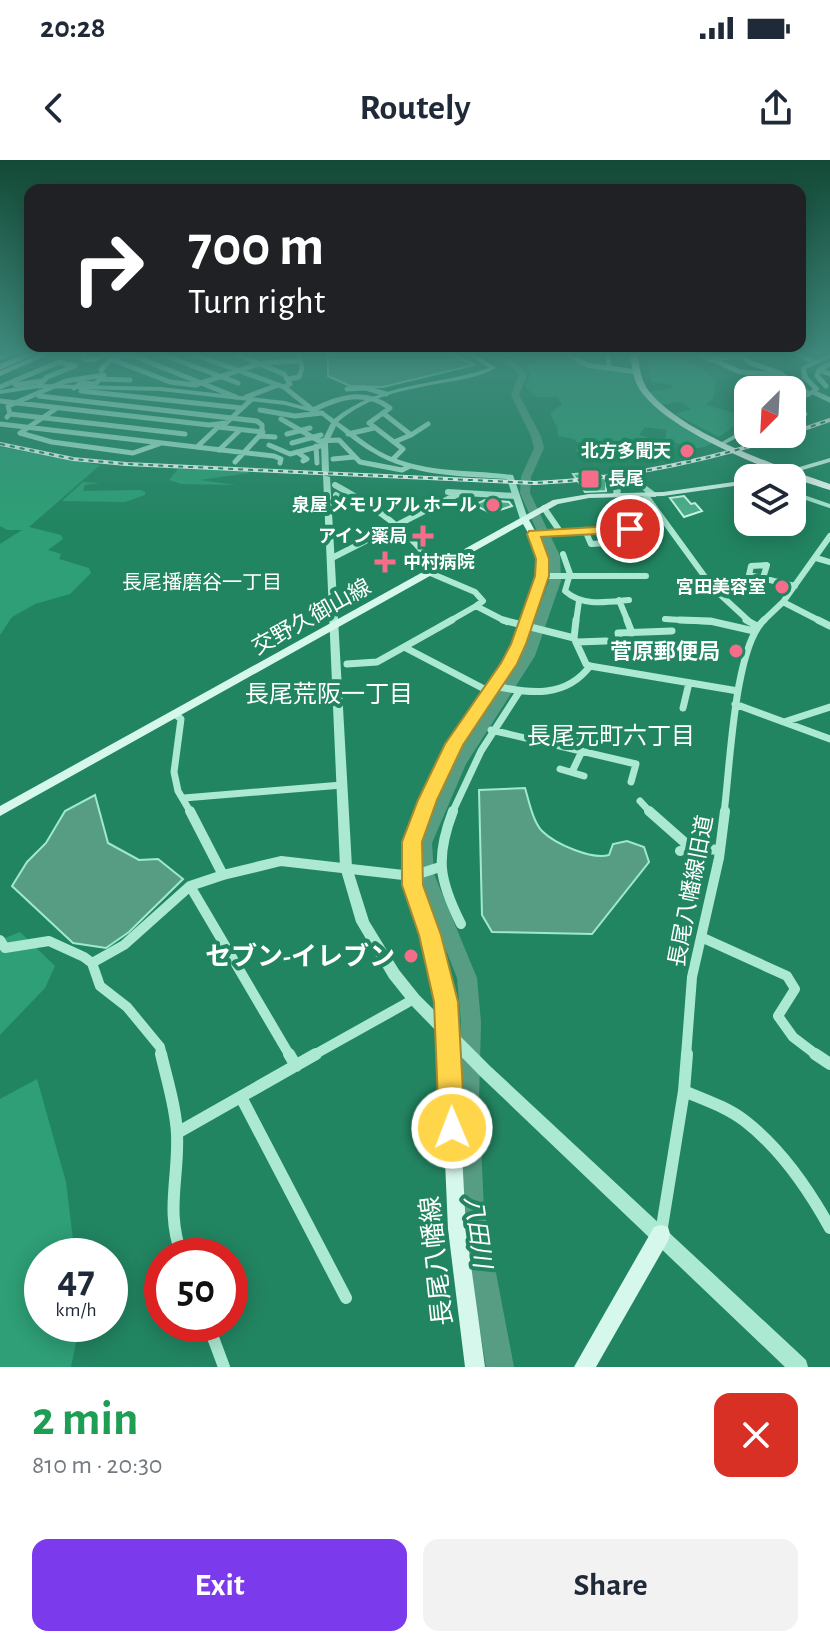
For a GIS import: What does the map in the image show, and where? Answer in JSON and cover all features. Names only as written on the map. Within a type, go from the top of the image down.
[{"type":"main road","points":[[667,410],[723,443],[774,464]]},
{"type":"main road","points":[[806,467],[830,460]]},
{"type":"main road","points":[[806,477],[830,487]]},
{"type":"main road","name":"交野久御山線","points":[[0,812],[543,509],[574,497],[650,495],[734,484]]},
{"type":"main road","points":[[526,518],[535,534],[542,559],[542,576]]},
{"type":"main road","name":"長尾八幡線","points":[[475,1367],[457,1229],[449,1032],[412,842],[427,800],[454,744],[495,688],[528,626],[542,576]]},
{"type":"main road","points":[[584,1367],[661,1234]]},
{"type":"street","points":[[53,410],[20,433],[133,453],[162,443]]},
{"type":"street","points":[[76,410],[198,424],[226,423],[240,410]]},
{"type":"street","points":[[86,447],[133,410]]},
{"type":"street","points":[[171,410],[254,419],[262,425]]},
{"type":"street","points":[[174,444],[212,410]]},
{"type":"street","points":[[260,410],[258,412],[292,415],[322,413]]},
{"type":"street","points":[[314,410],[336,422],[376,452],[410,466],[457,475],[507,476],[512,479],[526,518]]},
{"type":"street","points":[[297,452],[304,459],[316,460],[321,442],[336,422],[351,410]]},
{"type":"street","points":[[386,410],[369,423],[403,449],[393,459]]},
{"type":"street","points":[[0,411],[185,434]]},
{"type":"street","points":[[0,422],[10,413]]},
{"type":"street","points":[[383,413],[411,435]]},
{"type":"street","points":[[262,425],[292,415]]},
{"type":"street","points":[[281,419],[321,442]]},
{"type":"street","points":[[0,422],[265,455],[281,462],[290,461]]},
{"type":"street","points":[[394,442],[428,424]]},
{"type":"street","points":[[235,462],[262,434],[262,425]]},
{"type":"street","points":[[197,447],[218,427],[275,437]]},
{"type":"street","points":[[287,434],[310,428]]},
{"type":"street","points":[[348,434],[374,428]]},
{"type":"street","points":[[219,450],[240,430]]},
{"type":"street","points":[[292,443],[312,437]]},
{"type":"street","points":[[723,443],[734,437]]},
{"type":"street","points":[[274,445],[290,454],[321,442],[339,440],[360,462],[402,470],[410,466]]},
{"type":"street","points":[[321,442],[346,867],[363,922],[394,974],[414,999],[485,1071],[799,1367]]},
{"type":"street","points":[[258,463],[265,455]]},
{"type":"street","points":[[333,459],[354,457]]},
{"type":"street","points":[[335,485],[365,500],[399,524],[424,551],[432,570],[483,601],[377,662],[347,664]]},
{"type":"street","points":[[448,492],[516,496]]},
{"type":"street","points":[[330,559],[460,493]]},
{"type":"street","points":[[336,495],[346,501],[365,500]]},
{"type":"street","points":[[650,495],[720,594],[740,618],[756,628]]},
{"type":"street","points":[[806,498],[830,506]]},
{"type":"street","points":[[543,509],[559,530]]},
{"type":"street","points":[[601,529],[610,551]]},
{"type":"street","points":[[535,534],[559,530],[630,529]]},
{"type":"street","points":[[585,530],[591,544],[607,543]]},
{"type":"street","name":"長尾八幡線旧道","points":[[661,1234],[684,1091],[692,977],[720,850],[735,704],[742,666],[756,628],[783,602],[830,536]]},
{"type":"street","points":[[563,554],[569,578],[565,591],[579,601],[629,600]]},
{"type":"street","points":[[816,558],[830,562]]},
{"type":"street","points":[[542,576],[646,576]]},
{"type":"street","points":[[763,578],[795,586]]},
{"type":"street","points":[[619,600],[632,633]]},
{"type":"street","points":[[579,601],[576,640],[586,664],[738,691]]},
{"type":"street","points":[[783,602],[830,626]]},
{"type":"street","points":[[476,606],[512,624],[576,640],[606,641]]},
{"type":"street","points":[[672,631],[618,633],[622,651],[678,650],[672,631],[665,619],[710,621],[756,628]]},
{"type":"street","points":[[404,647],[495,688],[518,691],[540,692],[575,684],[590,666]]},
{"type":"street","points":[[683,708],[689,683]]},
{"type":"street","points":[[461,924],[440,867],[446,829],[491,730],[518,691]]},
{"type":"street","points":[[735,704],[830,739]]},
{"type":"street","points":[[786,721],[830,707]]},
{"type":"street","points":[[175,714],[181,719],[174,779],[176,791],[184,798],[223,875]]},
{"type":"street","points":[[571,748],[580,727]]},
{"type":"street","points":[[491,730],[636,764],[631,782]]},
{"type":"street","points":[[572,772],[582,751]]},
{"type":"street","points":[[560,769],[584,776]]},
{"type":"street","points":[[184,798],[342,785]]},
{"type":"street","points":[[640,801],[650,814],[672,827],[686,849],[720,850]]},
{"type":"street","points":[[92,963],[124,945],[190,886],[223,875],[281,861],[416,874],[440,867]]},
{"type":"street","points":[[190,886],[296,1066]]},
{"type":"street","points":[[701,937],[787,976],[795,989],[784,1002],[778,1016],[780,1023],[805,1047],[830,1064]]},
{"type":"street","points":[[0,940],[5,948],[49,941],[92,963],[100,986],[127,1007],[160,1047],[177,1133],[171,1212],[175,1238]]},
{"type":"street","points":[[177,1133],[414,999]]},
{"type":"street","points":[[684,1091],[729,1110],[748,1123],[769,1145],[830,1228]]},
{"type":"street","points":[[241,1097],[346,1298]]},
{"type":"street","points":[[215,1342],[224,1367]]},
{"type":"shaded area","points":[[554,410],[666,410],[714,442],[708,446],[690,447],[665,439],[667,430],[645,427],[639,435],[676,446],[644,459],[591,450],[575,452],[580,445],[574,439],[558,436],[550,414]]},
{"type":"shaded area","points":[[687,410],[734,411],[734,426],[719,437],[675,414]]},
{"type":"shaded area","points":[[0,447],[100,465],[29,527],[61,535],[63,539],[48,550],[61,554],[59,559],[89,568],[91,573],[70,594],[35,604],[12,617],[0,635],[0,544],[22,530],[7,530],[0,526]]},
{"type":"shaded area","points":[[178,469],[249,473],[200,480],[236,485],[181,484],[169,480]]},
{"type":"shaded area","points":[[83,482],[100,483],[85,485],[83,491],[140,490],[145,495],[125,502],[62,501]]},
{"type":"shaded area","points":[[525,788],[539,827],[564,846],[602,856],[609,855],[613,844],[627,841],[644,847],[649,862],[592,934],[492,932],[482,915],[479,790]]},
{"type":"shaded area","points":[[95,795],[108,843],[139,860],[158,859],[183,879],[129,932],[106,948],[73,943],[12,886],[27,862],[46,843],[65,811]]},
{"type":"shaded area","points":[[20,932],[55,966],[45,988],[0,1035],[0,940]]},
{"type":"shaded area","points":[[37,1079],[66,1182],[73,1238],[24,1238],[24,1342],[76,1342],[71,1367],[0,1367],[0,1099]]},
{"type":"building","name":"長尾","points":[[598,472],[606,480],[606,491],[585,492],[573,474]]},
{"type":"building","points":[[684,496],[702,511],[684,517],[670,498]]},
{"type":"building","name":"泉屋 メモリアル ホール","points":[[485,500],[509,502],[512,506],[491,513],[474,505]]},
{"type":"waterway","name":"八田川","points":[[500,1367],[472,1210],[468,1101],[471,1022],[467,978],[425,874],[423,843],[458,764],[528,656],[555,581],[554,556],[525,493],[526,477],[539,448],[523,410]]},
{"type":"railway","points":[[806,428],[830,420]]},
{"type":"railway","points":[[0,444],[73,459],[126,464],[535,483],[664,467],[741,448]]},
{"type":"place","name":"北方多聞天","points":[[687,451]]},
{"type":"place","name":"長尾","points":[[590,479]]},
{"type":"place","name":"泉屋 メモリアル ホール","points":[[493,505]]},
{"type":"place","name":"アイン薬局","points":[[423,536]]},
{"type":"place","name":"中村病院","points":[[385,562]]},
{"type":"place","name":"宮田美容室","points":[[782,587]]},
{"type":"place","name":"菅原郵便局","points":[[736,651]]},
{"type":"place","name":"セブン-イレブン","points":[[411,956]]},
{"type":"district","name":"長尾播磨谷一丁目","points":[[202,582]]},
{"type":"district","name":"長尾荒阪一丁目","points":[[329,694]]},
{"type":"district","name":"長尾元町六丁目","points":[[611,736]]},
{"type":"route","points":[[452,1128],[452,1065],[446,1002],[430,935],[413,885],[412,842],[427,800],[454,744],[495,686],[518,644],[542,576],[540,547],[533,534],[559,530],[630,529]]}]
